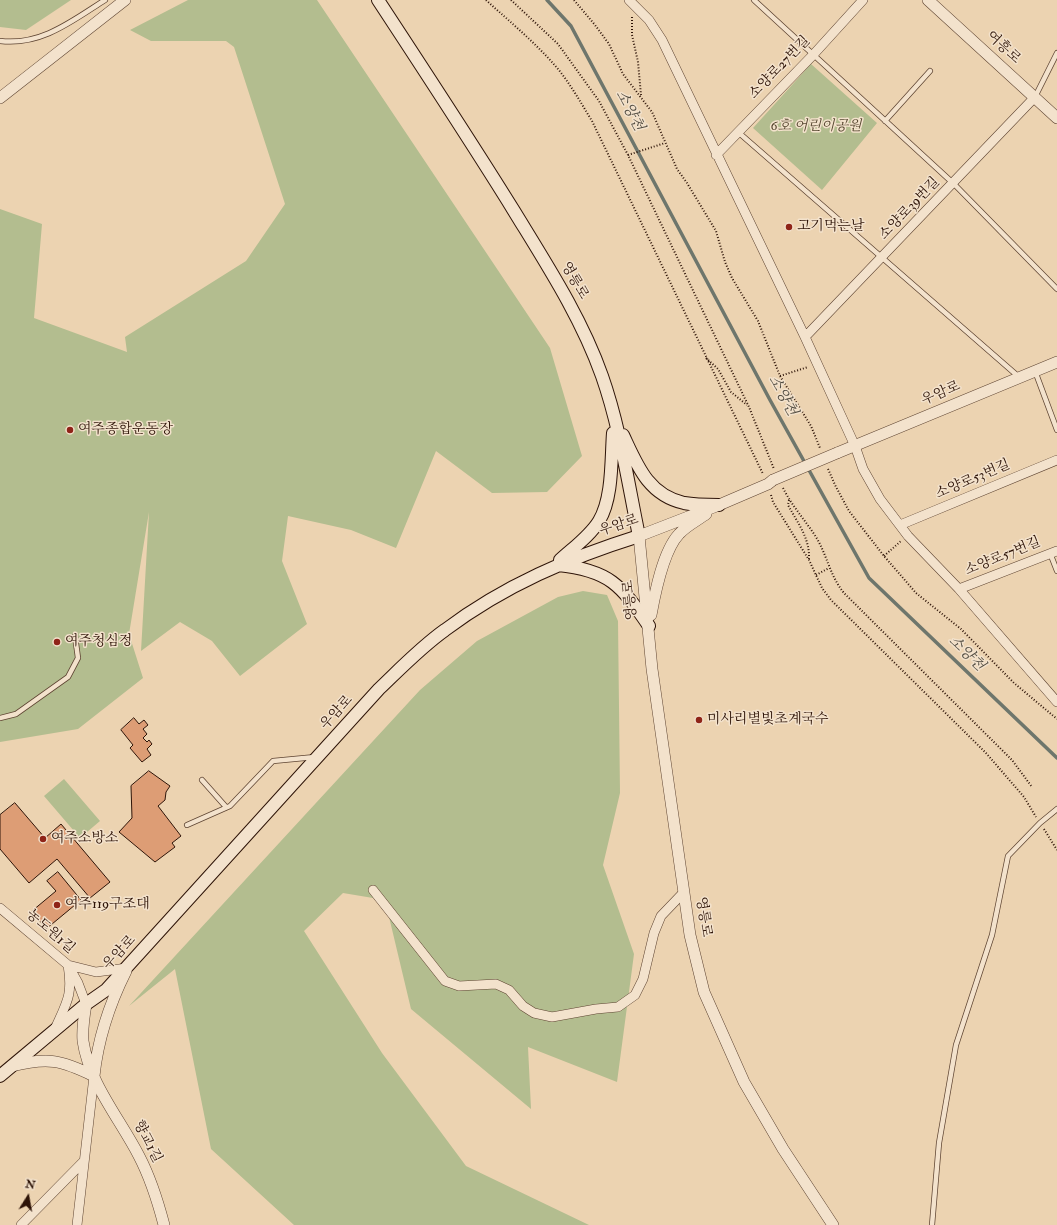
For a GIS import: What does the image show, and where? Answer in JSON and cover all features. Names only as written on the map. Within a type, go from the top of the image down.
[{"type":"main road","name":"영릉로","points":[[378,0],[460,125],[565,295],[588,341],[603,377],[614,415],[639,536]]},
{"type":"main road","points":[[614,415],[634,460],[650,485],[666,497],[685,503],[719,505]]},
{"type":"main road","points":[[555,565],[587,536],[600,520],[606,503],[610,482],[614,415]]},
{"type":"main road","name":"우암로","points":[[0,1076],[86,1004],[106,990],[379,689],[410,659],[445,630],[524,580],[555,565],[590,551],[639,536]]},
{"type":"main road","points":[[555,565],[580,567],[598,572],[613,582],[629,597],[648,626]]},
{"type":"street","points":[[0,98],[123,0]]},
{"type":"street","name":"소양로27번길","points":[[716,155],[813,55],[863,0]]},
{"type":"street","name":"여흥로","points":[[928,0],[1057,118]]},
{"type":"street","points":[[632,3],[649,20],[662,40],[716,155],[818,364],[867,475],[880,499],[908,536],[959,590],[1057,702]]},
{"type":"street","name":"소양로39번길","points":[[805,338],[954,184],[1034,98]]},
{"type":"street","name":"우암로","points":[[639,536],[719,505],[855,446],[1057,362]]},
{"type":"street","name":"소양로53번길","points":[[900,525],[1057,460]]},
{"type":"street","points":[[648,626],[663,566],[678,534],[719,505]]},
{"type":"street","name":"영릉로","points":[[639,536],[652,669],[690,935],[704,992],[728,1049],[760,1111],[833,1225]]},
{"type":"street","name":"소양로57번길","points":[[959,590],[1054,552]]},
{"type":"street","points":[[373,890],[445,981],[459,986],[496,984],[509,990],[523,1006],[534,1013],[552,1017],[596,1009],[618,1007],[635,995],[643,979],[654,933],[661,916],[684,892]]},
{"type":"street","name":"농도원1길","points":[[0,908],[68,965],[78,983],[86,1004]]},
{"type":"street","points":[[53,1032],[67,1003],[71,984],[68,965],[96,972],[128,967]]},
{"type":"street","points":[[11,1066],[32,1061],[52,1061],[68,1064],[94,1076],[96,1050],[102,1027],[112,1000],[128,967]]},
{"type":"street","name":"향교1길","points":[[86,1004],[83,1040],[87,1058],[94,1076],[140,1156],[152,1186],[164,1225]]},
{"type":"street","name":"향교1길","points":[[77,1225],[82,1162],[94,1076]]},
{"type":"street","points":[[21,1225],[82,1162]]},
{"type":"lane","points":[[0,41],[25,40],[58,31],[104,0]]},
{"type":"lane","points":[[754,0],[954,184],[1057,289]]},
{"type":"lane","points":[[1034,98],[1057,53]]},
{"type":"lane","points":[[885,121],[930,71]]},
{"type":"lane","points":[[738,132],[1020,378]]},
{"type":"lane","points":[[1035,371],[1057,430]]},
{"type":"lane","points":[[1054,552],[1057,571]]},
{"type":"lane","points":[[0,718],[16,714],[68,677],[78,658],[75,636]]},
{"type":"lane","points":[[187,825],[230,806],[273,761],[318,756]]},
{"type":"lane","points":[[202,780],[226,807]]},
{"type":"lane","points":[[932,1225],[939,1143],[956,1045],[992,935],[1008,856],[1040,823],[1057,810]]},
{"type":"path","points":[[486,0],[535,45],[558,69],[574,91],[609,154],[705,357],[775,481],[816,538],[836,583],[844,593],[1012,760],[1032,787]]},
{"type":"path","points":[[511,0],[558,44],[599,101],[628,156],[749,407],[775,481],[773,502],[809,560],[816,576],[831,600],[986,753],[1024,797],[1057,850]]},
{"type":"path","points":[[574,0],[595,24],[609,44],[623,74],[641,95],[652,112],[677,169],[716,231],[725,262],[758,321],[780,376],[811,426],[820,448]]},
{"type":"path","points":[[632,3],[631,21],[638,62],[641,95]]},
{"type":"path","points":[[628,156],[665,143]]},
{"type":"path","points":[[705,357],[718,369],[732,392],[749,407]]},
{"type":"path","points":[[780,376],[818,364]]},
{"type":"path","points":[[826,463],[835,485],[849,511],[884,556],[916,593],[961,629],[1014,683],[1057,719]]},
{"type":"path","points":[[789,500],[788,505],[810,548],[809,560]]},
{"type":"path","points":[[884,556],[908,536]]},
{"type":"path","points":[[816,576],[829,568]]},
{"type":"green space","points":[[0,0],[71,0],[26,30],[0,27]]},
{"type":"green space","points":[[188,0],[317,0],[550,348],[582,456],[547,492],[492,493],[436,451],[396,548],[351,530],[288,516],[282,561],[307,624],[240,676],[212,641],[180,622],[141,651],[149,512],[129,634],[143,678],[78,729],[0,742],[0,209],[42,224],[34,318],[127,352],[125,337],[246,261],[285,204],[234,47],[226,41],[151,41],[130,30]]},
{"type":"green space","name":"6호 어린이공원","points":[[811,64],[877,123],[822,190],[753,128]]},
{"type":"green space","points":[[583,591],[607,595],[618,621],[620,793],[603,865],[634,954],[617,1082],[528,1047],[531,1109],[411,1009],[385,900],[343,893],[304,931],[382,1053],[466,1166],[589,1225],[294,1225],[211,1149],[175,969],[129,1006],[420,690],[477,641],[558,597]]},
{"type":"green space","points":[[64,779],[100,821],[80,838],[44,796]]},
{"type":"building","points":[[134,718],[139,724],[144,720],[148,725],[143,729],[147,734],[143,738],[147,742],[149,740],[152,744],[147,749],[151,755],[142,762],[130,748],[133,745],[121,730]]},
{"type":"building","points":[[149,771],[170,786],[166,792],[165,800],[158,806],[181,836],[172,843],[175,847],[155,862],[119,832],[132,818],[131,786]]},
{"type":"building","points":[[15,803],[45,838],[61,824],[110,882],[90,898],[57,859],[29,883],[0,849],[0,815]]},
{"type":"building","points":[[58,872],[81,900],[46,929],[32,911],[56,891],[47,881]]},
{"type":"waterway","name":"소양천","points":[[547,0],[571,26],[770,400],[869,578],[1057,758]]},
{"type":"place","name":"고기먹는날","points":[[789,227]]},
{"type":"place","name":"여주종합운동장","points":[[70,430]]},
{"type":"place","name":"여주청심정","points":[[57,642]]},
{"type":"place","name":"미사리별빛초계국수","points":[[699,720]]},
{"type":"place","name":"여주소방소","points":[[43,839]]},
{"type":"place","name":"여주119구조대","points":[[57,905]]}]
